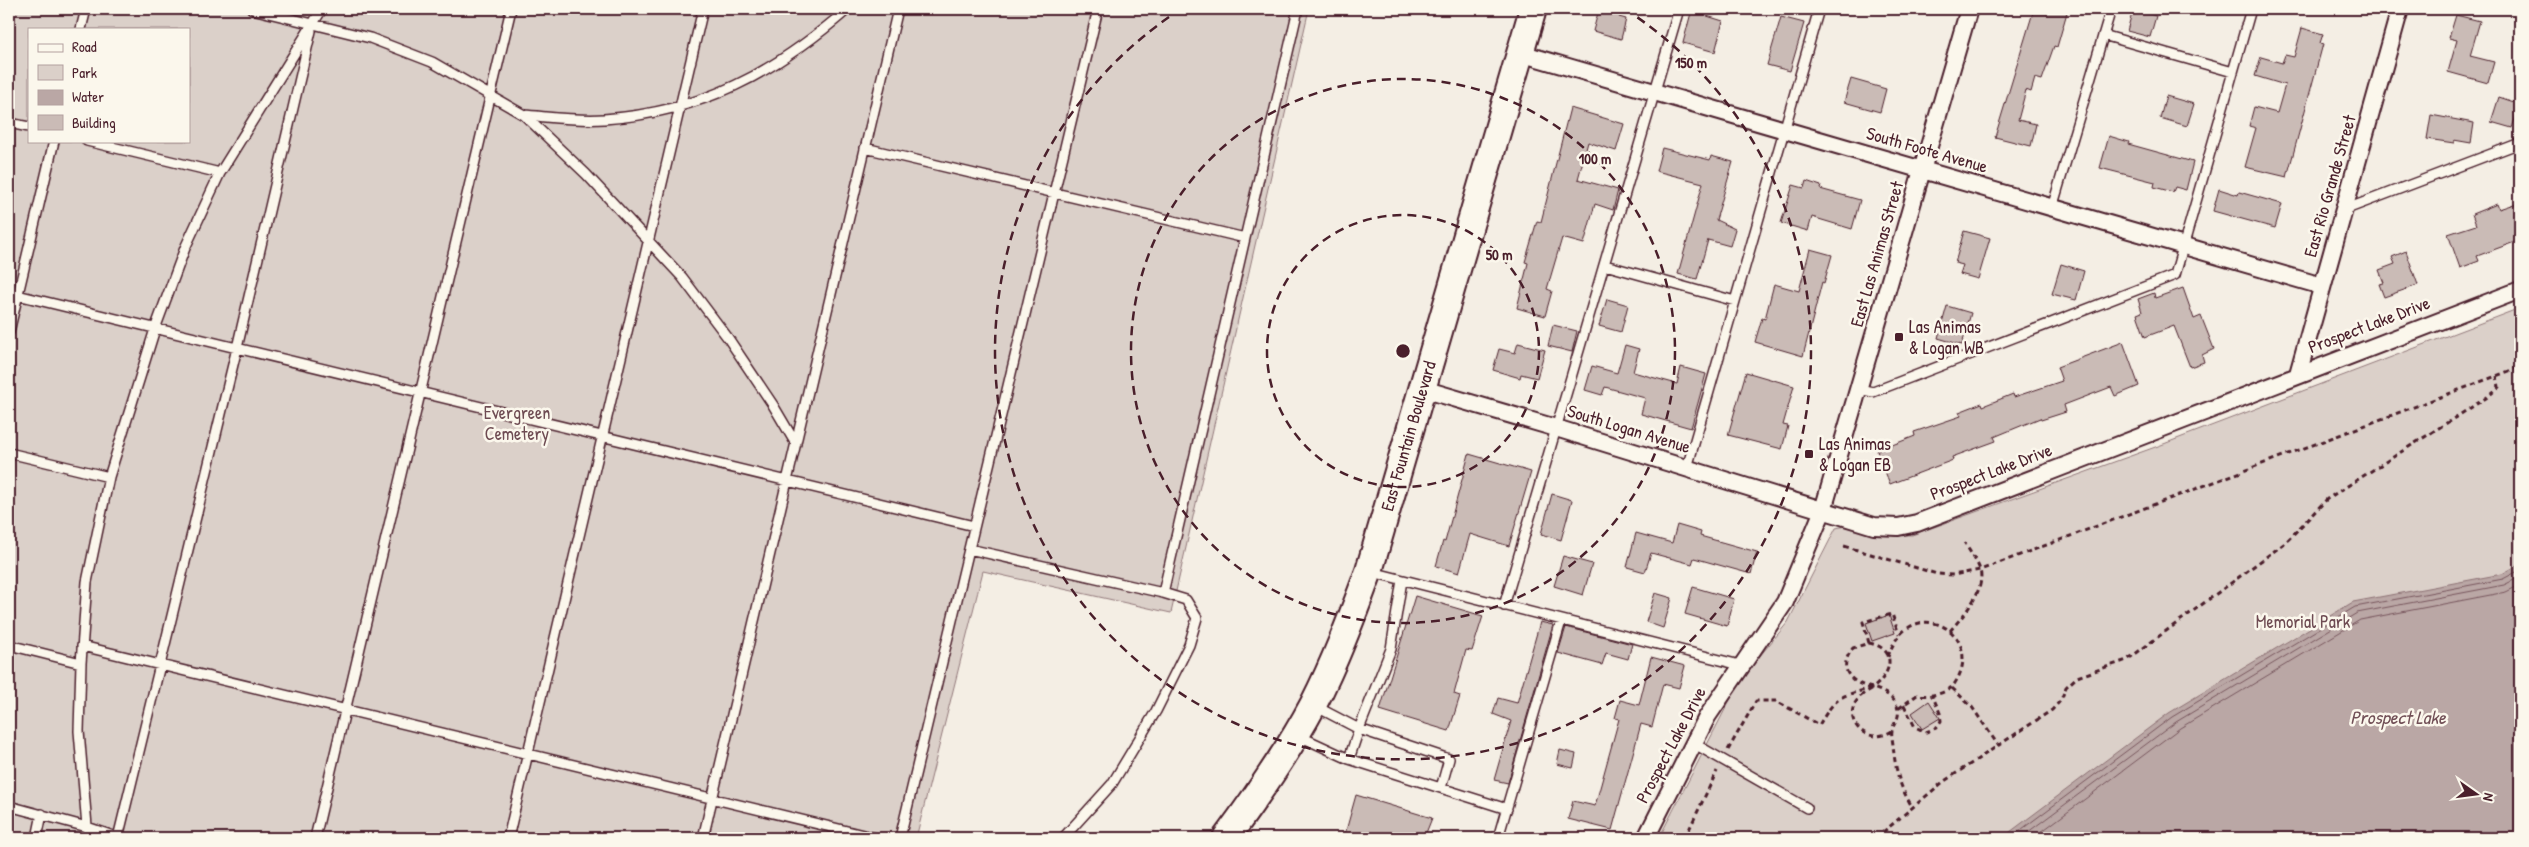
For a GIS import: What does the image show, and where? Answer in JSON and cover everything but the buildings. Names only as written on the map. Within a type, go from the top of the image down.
[{"type":"main road","name":"East Fountain Boulevard","points":[[1226,838],[1263,788],[1312,705],[1344,636],[1368,572],[1533,9]]},
{"type":"street","name":"East Las Animas Street","points":[[1823,510],[1968,9]]},
{"type":"street","name":"East Rio Grande Street","points":[[2298,374],[2400,9]]},
{"type":"street","name":"South Foote Avenue","points":[[1520,53],[2322,286]]},
{"type":"street","name":"Prospect Lake Drive","points":[[1646,838],[1693,743],[1740,665],[1766,632],[1785,602],[1823,510],[1874,526],[1898,527],[1917,523],[2298,374],[2520,290]]},
{"type":"street","name":"South Logan Avenue","points":[[1423,389],[1823,510]]},
{"type":"lane","points":[[81,28],[86,9]]},
{"type":"lane","points":[[252,9],[370,38],[432,62],[524,115],[586,174],[682,277],[728,338],[773,404],[796,444]]},
{"type":"lane","points":[[88,838],[78,731],[81,662],[87,582],[109,477],[155,329],[186,248],[220,173],[322,9]]},
{"type":"lane","points":[[314,838],[511,9]]},
{"type":"lane","points":[[508,838],[703,9]]},
{"type":"lane","points":[[524,115],[602,120],[646,115],[680,107],[760,74],[813,38],[848,9]]},
{"type":"lane","points":[[702,838],[898,9]]},
{"type":"lane","points":[[900,838],[1098,9]]},
{"type":"lane","points":[[1163,593],[1298,9]]},
{"type":"lane","points":[[1504,606],[1679,9]]},
{"type":"lane","points":[[1687,468],[1819,9]]},
{"type":"lane","points":[[2052,208],[2111,9]]},
{"type":"lane","points":[[1859,388],[1873,392],[2175,275],[2232,72],[2252,9]]},
{"type":"lane","points":[[9,806],[87,827],[118,838],[237,348],[312,23]]},
{"type":"lane","points":[[2103,35],[2232,72]]},
{"type":"lane","points":[[9,123],[28,128]]},
{"type":"lane","points":[[9,332],[13,294],[54,142]]},
{"type":"lane","points":[[91,142],[220,173]]},
{"type":"lane","points":[[2344,210],[2520,143]]},
{"type":"lane","points":[[865,148],[1245,238]]},
{"type":"lane","points":[[1605,264],[1735,301]]},
{"type":"lane","points":[[13,294],[974,526]]},
{"type":"lane","points":[[9,453],[109,477]]},
{"type":"lane","points":[[969,550],[1163,593],[1186,600],[1197,618],[1189,646],[1156,711],[1112,784],[1063,838]]},
{"type":"lane","points":[[1368,572],[1740,665]]},
{"type":"lane","points":[[1350,759],[1359,729],[1391,650],[1402,580]]},
{"type":"lane","points":[[1498,838],[1561,621]]},
{"type":"lane","points":[[9,645],[81,662]]},
{"type":"lane","points":[[82,646],[876,838]]},
{"type":"lane","points":[[1312,705],[1359,729],[1450,759],[1441,788]]},
{"type":"lane","points":[[1296,734],[1350,759],[1507,809]]},
{"type":"lane","points":[[1693,743],[1807,808]]},
{"type":"lane","points":[[37,838],[42,814]]},
{"type":"path","points":[[1844,546],[1937,574],[1953,575],[1980,570],[2520,367]]},
{"type":"path","points":[[1876,838],[1943,782],[2052,710],[2061,700],[2066,687],[2077,677],[2127,660],[2226,589],[2285,543],[2327,499],[2450,423],[2486,398],[2499,387],[2497,376]]},
{"type":"path","points":[[1950,631],[1967,612],[1980,582],[1980,570],[1965,543]]},
{"type":"path","points":[[1870,643],[1863,622],[1892,614],[1900,634]]},
{"type":"path","points":[[1888,658],[1895,640],[1900,634],[1914,624],[1923,622],[1934,622],[1954,633],[1963,655],[1960,676],[1952,688],[1942,693],[1917,695],[1898,709]]},
{"type":"path","points":[[1892,731],[1879,737],[1871,737],[1860,731],[1855,724],[1852,714],[1854,705],[1860,697],[1873,688],[1886,677],[1890,665],[1888,658],[1880,647],[1870,643],[1853,648],[1846,660],[1846,667],[1851,679],[1857,684],[1873,688],[1885,692],[1894,700],[1898,709],[1898,720],[1892,731],[1896,772],[1901,788],[1913,808]]},
{"type":"path","points":[[1685,838],[1722,760],[1749,710],[1756,701],[1776,701],[1819,725],[1831,704],[1838,698],[1873,688]]},
{"type":"path","points":[[1952,688],[1972,707],[1998,745]]},
{"type":"path","points":[[1904,705],[1915,727],[1926,732],[1936,728],[1941,721],[1940,713],[1932,695]]},
{"type":"green space","name":"Evergreen Cemetery","points":[[9,9],[1309,9],[1171,613],[983,571],[916,838],[9,838]]},
{"type":"green space","name":"Memorial Park","points":[[2520,308],[2520,838],[1659,838],[1734,692],[1754,663],[1788,622],[1836,528],[1851,525],[1879,534],[1912,535],[2161,445]]},
{"type":"water","name":"Prospect Lake","points":[[2520,564],[2520,838],[2002,838],[2169,713],[2353,602],[2502,574]]},
{"type":"place","name":"Las Animas & Logan WB","points":[[1899,337]]},
{"type":"place","name":"Las Animas & Logan EB","points":[[1809,454]]}]
